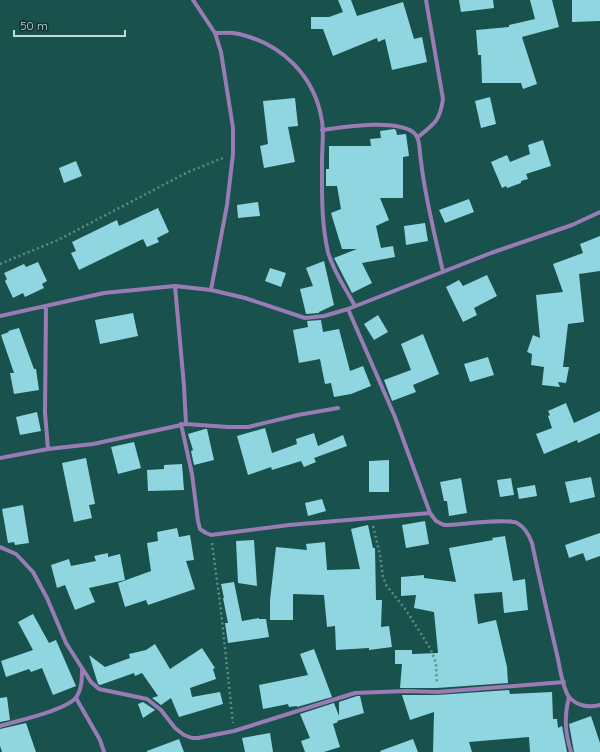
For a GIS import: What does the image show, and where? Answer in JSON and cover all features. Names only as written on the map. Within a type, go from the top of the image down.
[{"type":"street","points":[[193,0],[215,33],[221,52],[233,128],[233,154],[227,205],[211,290]]},
{"type":"street","points":[[418,137],[436,122],[441,112],[443,99],[426,0]]},
{"type":"street","points":[[215,33],[237,33],[254,38],[279,51],[296,65],[314,95],[319,109],[322,130],[323,219],[329,253],[336,272],[355,306]]},
{"type":"street","points":[[322,130],[375,125],[400,127],[412,132],[418,137],[423,181],[443,272]]},
{"type":"street","points":[[0,316],[104,293],[175,286],[211,290],[245,298],[305,318],[324,316],[348,309],[491,253],[572,225],[600,212]]},
{"type":"street","points":[[175,286],[184,386],[183,424],[200,529],[211,535],[290,525],[430,513]]},
{"type":"street","points":[[46,306],[45,413],[48,449]]},
{"type":"street","points":[[348,309],[395,418],[430,513],[436,521],[444,525],[505,521],[516,523],[528,534],[532,543],[546,611],[569,697],[565,725],[571,752]]},
{"type":"street","points":[[0,458],[48,449],[93,444],[183,424],[248,427],[298,414],[338,408]]},
{"type":"street","points":[[0,547],[16,554],[33,572],[47,598],[66,643],[91,682],[99,689],[147,699],[161,710],[175,728],[184,735],[192,738],[234,731],[355,693],[392,691],[437,692],[564,682]]},
{"type":"street","points":[[0,726],[63,707],[76,698],[82,687],[82,669]]},
{"type":"street","points":[[569,697],[581,705],[593,707],[600,705]]},
{"type":"street","points":[[76,698],[100,740],[104,752]]},
{"type":"path","points":[[0,264],[58,240],[188,172],[233,154]]},
{"type":"path","points":[[371,518],[386,585],[406,610],[433,653],[436,663],[437,692]]},
{"type":"path","points":[[211,535],[234,731]]},
{"type":"building","points":[[338,0],[351,0],[357,16],[403,2],[414,39],[422,37],[427,62],[392,70],[385,39],[378,42],[377,38],[333,56],[323,29],[311,29],[311,17],[329,17],[343,12]]},
{"type":"building","points":[[459,0],[493,0],[494,8],[461,12]]},
{"type":"building","points":[[530,0],[552,0],[559,27],[522,37],[537,84],[523,89],[521,83],[482,83],[481,55],[478,55],[476,30],[509,27],[509,25],[535,19]]},
{"type":"building","points":[[572,0],[600,0],[600,21],[572,22]]},
{"type":"building","points":[[490,97],[496,124],[481,128],[475,101]]},
{"type":"building","points":[[295,98],[298,126],[288,127],[295,162],[264,168],[260,146],[268,144],[263,101]]},
{"type":"building","points":[[396,130],[397,135],[406,134],[409,156],[403,157],[403,198],[380,198],[389,220],[376,226],[381,248],[393,246],[395,257],[362,263],[372,283],[352,293],[334,258],[357,249],[342,249],[331,213],[341,209],[337,186],[326,186],[326,169],[329,169],[329,146],[371,146],[370,139],[381,138],[380,131]]},
{"type":"building","points":[[543,140],[551,166],[526,174],[528,179],[521,181],[521,183],[507,188],[506,186],[502,188],[491,162],[507,155],[510,162],[530,154],[528,145]]},
{"type":"building","points":[[76,161],[82,176],[64,183],[59,168]]},
{"type":"building","points":[[469,199],[474,212],[445,223],[439,210]]},
{"type":"building","points":[[258,202],[260,216],[238,218],[237,205]]},
{"type":"building","points":[[158,208],[169,232],[157,238],[159,242],[147,247],[143,239],[79,270],[71,253],[76,251],[72,242],[117,220],[119,226]]},
{"type":"building","points":[[425,223],[428,241],[406,245],[404,226]]},
{"type":"building","points":[[600,236],[600,271],[579,274],[584,322],[568,324],[563,367],[569,367],[566,383],[558,382],[560,387],[542,385],[544,367],[531,365],[532,354],[527,352],[533,335],[540,338],[536,295],[563,292],[553,264],[583,253],[580,244]]},
{"type":"building","points":[[324,261],[334,305],[319,313],[306,314],[300,289],[313,286],[306,268]]},
{"type":"building","points":[[38,262],[47,281],[42,284],[44,288],[25,297],[23,293],[13,298],[5,281],[7,279],[4,273],[24,264],[26,267]]},
{"type":"building","points":[[270,268],[286,273],[281,287],[265,281]]},
{"type":"building","points":[[487,275],[497,296],[474,308],[477,315],[463,322],[446,287],[459,280],[463,286]]},
{"type":"building","points":[[133,313],[138,336],[100,344],[95,320]]},
{"type":"building","points":[[378,315],[388,332],[374,340],[364,324]]},
{"type":"building","points":[[321,320],[323,332],[339,329],[350,371],[363,366],[371,386],[351,394],[334,397],[331,383],[325,384],[320,359],[299,363],[293,330],[308,327],[307,321]]},
{"type":"building","points":[[19,328],[34,369],[36,369],[39,390],[14,394],[10,373],[14,373],[1,335]]},
{"type":"building","points":[[423,334],[439,374],[413,385],[416,392],[392,401],[384,380],[411,370],[401,344]]},
{"type":"building","points":[[488,357],[494,375],[470,382],[464,364]]},
{"type":"building","points":[[566,403],[574,423],[600,411],[600,433],[578,443],[577,440],[544,454],[536,434],[552,428],[548,411]]},
{"type":"building","points":[[37,412],[41,431],[20,435],[16,417]]},
{"type":"building","points":[[265,428],[272,453],[297,444],[296,439],[314,433],[318,446],[343,435],[347,446],[314,458],[316,462],[304,467],[301,461],[272,470],[271,467],[248,475],[237,436]]},
{"type":"building","points":[[207,429],[214,460],[194,465],[191,451],[193,450],[188,434]]},
{"type":"building","points":[[134,442],[141,468],[118,474],[111,447]]},
{"type":"building","points":[[86,458],[95,504],[89,505],[92,518],[74,522],[62,463]]},
{"type":"building","points":[[389,460],[389,492],[369,492],[369,461]]},
{"type":"building","points":[[182,464],[184,490],[148,491],[147,470],[164,469],[164,465]]},
{"type":"building","points":[[591,477],[595,497],[570,503],[565,482]]},
{"type":"building","points":[[461,478],[467,513],[449,516],[447,501],[444,501],[440,482]]},
{"type":"building","points":[[511,478],[514,495],[500,497],[497,480]]},
{"type":"building","points":[[535,485],[537,496],[519,499],[517,488]]},
{"type":"building","points":[[322,499],[326,511],[308,516],[305,503]]},
{"type":"building","points":[[23,505],[29,543],[15,545],[14,542],[8,543],[2,509]]},
{"type":"building","points":[[425,521],[429,544],[406,548],[402,525]]},
{"type":"building","points":[[368,525],[373,548],[375,548],[376,600],[382,600],[381,627],[389,626],[392,647],[369,650],[369,648],[336,650],[335,626],[327,627],[324,595],[293,594],[293,620],[270,620],[270,600],[276,547],[307,550],[306,544],[325,542],[327,570],[360,569],[351,529]]},
{"type":"building","points":[[177,528],[179,537],[190,535],[194,560],[186,561],[195,589],[148,605],[146,600],[125,607],[118,583],[151,571],[147,543],[158,541],[157,532]]},
{"type":"building","points":[[600,533],[600,556],[586,561],[583,553],[569,558],[565,545]]},
{"type":"building","points":[[505,536],[513,581],[525,579],[528,610],[504,613],[502,592],[474,594],[478,624],[496,620],[507,667],[508,683],[437,688],[400,688],[402,664],[395,664],[395,650],[412,650],[412,654],[438,653],[434,612],[414,608],[416,595],[401,596],[401,577],[424,575],[424,578],[456,582],[449,548],[493,540],[492,538]]},
{"type":"building","points":[[254,540],[257,586],[238,583],[236,541]]},
{"type":"building","points":[[108,553],[108,557],[120,554],[125,580],[89,588],[95,602],[75,610],[65,585],[57,588],[51,565],[69,559],[71,566],[96,561],[94,556]]},
{"type":"building","points":[[234,582],[242,621],[259,618],[266,619],[269,637],[228,643],[225,623],[228,623],[221,584]]},
{"type":"building","points":[[33,614],[49,643],[56,640],[76,686],[53,695],[42,668],[31,672],[29,669],[6,677],[1,661],[33,650],[18,622]]},
{"type":"building","points":[[155,644],[170,669],[202,648],[215,668],[213,669],[216,679],[190,688],[192,697],[220,692],[223,704],[179,717],[171,698],[161,705],[152,698],[158,696],[142,673],[135,676],[134,673],[100,685],[98,684],[89,655],[105,667],[130,658],[129,654],[146,650]]},
{"type":"building","points":[[314,649],[332,697],[297,707],[289,707],[288,704],[263,709],[259,685],[308,675],[300,654]]},
{"type":"building","points":[[509,690],[510,694],[552,692],[553,719],[557,719],[558,728],[562,726],[567,752],[530,752],[529,737],[469,742],[472,752],[433,752],[434,712],[410,720],[402,695],[437,695]]},
{"type":"building","points":[[360,696],[364,713],[337,721],[338,722],[333,724],[340,747],[324,752],[305,752],[301,741],[310,738],[300,714],[334,703],[339,716],[339,702]]},
{"type":"building","points":[[7,697],[10,720],[0,722],[0,698]]},
{"type":"building","points":[[143,702],[155,710],[143,718],[138,704]]},
{"type":"building","points":[[591,716],[600,743],[600,752],[574,752],[569,724]]},
{"type":"building","points":[[26,723],[36,752],[2,752],[0,746],[0,729]]},
{"type":"building","points":[[270,733],[273,752],[245,752],[242,738]]},
{"type":"building","points":[[179,739],[184,752],[147,752],[147,751]]},
{"type":"building","points":[[413,739],[418,752],[380,751]]}]
